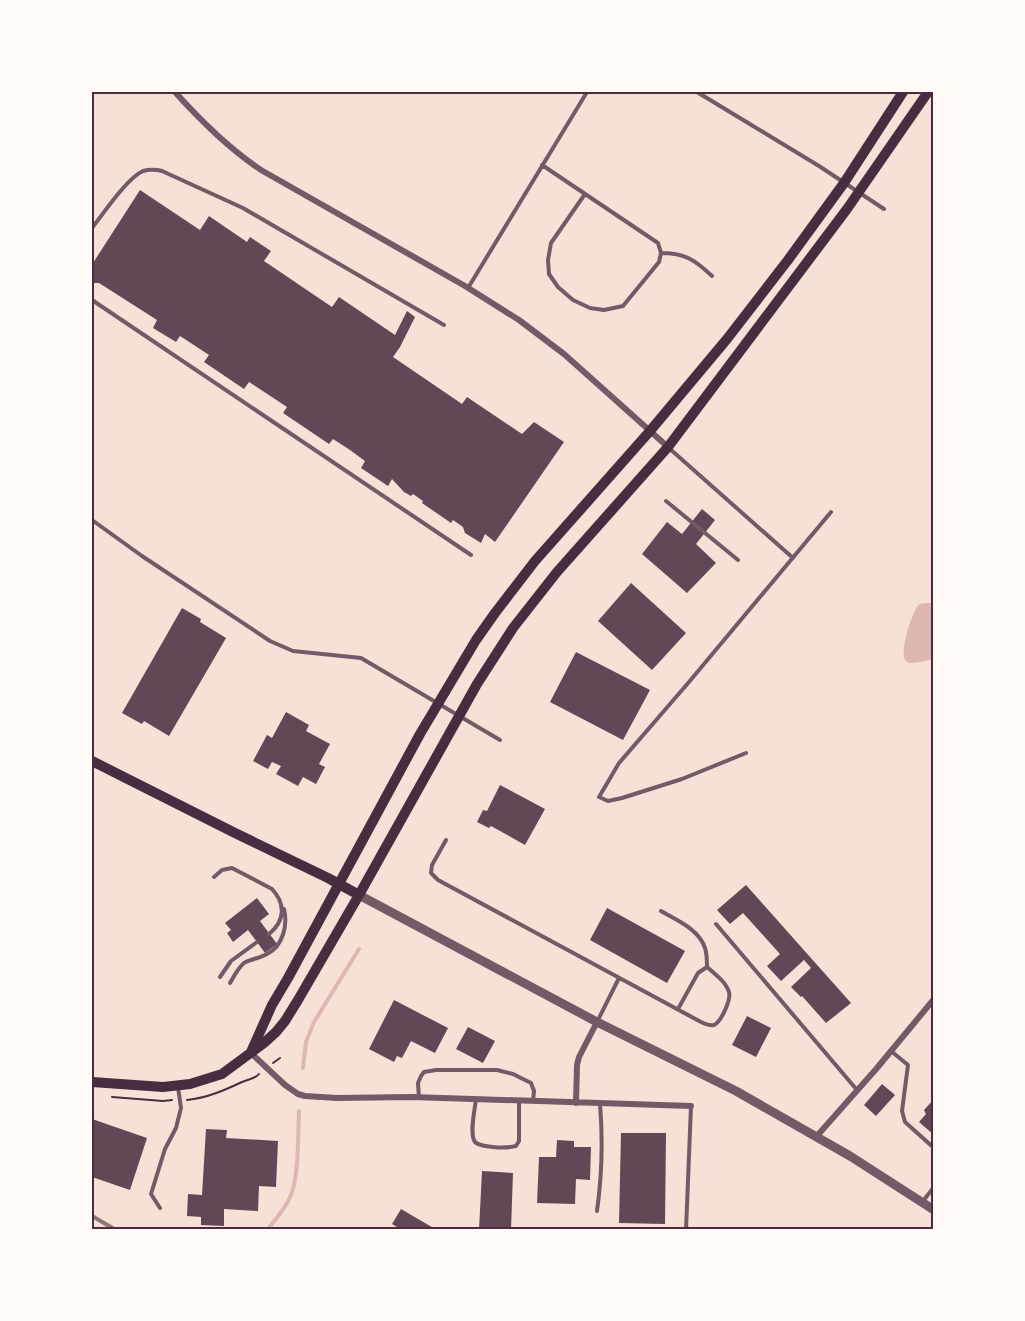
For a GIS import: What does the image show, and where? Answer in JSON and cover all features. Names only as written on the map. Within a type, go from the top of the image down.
[{"type":"main road","points":[[250,1053],[272,1005],[438,704],[476,640],[542,553],[650,431],[727,339],[844,183],[903,92]]},
{"type":"main road","points":[[92,1082],[178,1086],[200,1082],[222,1074],[272,1036],[285,1021],[459,717],[513,628],[556,572],[668,447],[859,192],[928,92]]},
{"type":"main road","points":[[92,761],[359,895]]},
{"type":"street","points":[[175,92],[218,137],[261,170],[468,288],[519,320],[564,354],[668,447]]},
{"type":"street","points":[[359,895],[597,1022],[736,1091],[850,1156],[933,1210]]},
{"type":"street","points":[[816,1137],[933,999]]},
{"type":"street","points":[[576,1103],[577,1065],[597,1022]]},
{"type":"street","points":[[250,1053],[285,1086],[305,1096],[691,1106]]},
{"type":"lane","points":[[468,288],[586,92]]},
{"type":"lane","points":[[697,92],[884,209]]},
{"type":"lane","points":[[542,165],[658,243],[661,253],[659,262],[623,306],[604,310],[590,308],[573,300],[558,287],[549,274],[548,260],[551,243],[585,194]]},
{"type":"lane","points":[[92,228],[138,174],[151,170],[162,171],[243,208],[444,325]]},
{"type":"lane","points":[[661,253],[676,253],[689,258],[712,276]]},
{"type":"lane","points":[[92,300],[471,555]]},
{"type":"lane","points":[[668,447],[793,558]]},
{"type":"lane","points":[[666,501],[738,560]]},
{"type":"lane","points":[[746,753],[682,779],[622,798],[608,801],[599,797],[618,763],[831,512]]},
{"type":"lane","points":[[92,520],[270,641],[293,651],[361,658],[500,740]]},
{"type":"lane","points":[[446,840],[432,865],[430,872],[434,877],[707,1025],[716,1024],[728,1004],[730,997],[728,989],[707,967],[705,949],[696,935],[688,927],[661,911]]},
{"type":"lane","points":[[214,877],[222,870],[232,868],[272,889],[285,912],[284,932],[279,946],[265,955],[246,962],[230,983]]},
{"type":"lane","points":[[269,934],[279,922],[281,902]]},
{"type":"lane","points":[[716,924],[857,1090]]},
{"type":"lane","points":[[220,977],[231,961],[257,942]]},
{"type":"lane","points":[[678,1009],[698,973],[707,967]]},
{"type":"lane","points":[[597,1022],[619,978]]},
{"type":"lane","points":[[891,1051],[908,1065],[902,1111],[905,1122],[933,1148]]},
{"type":"lane","points":[[419,1098],[418,1083],[424,1072],[497,1070],[513,1074],[531,1083],[534,1091],[532,1101]]},
{"type":"lane","points":[[160,1208],[151,1194],[165,1149],[176,1128],[180,1108],[178,1086]]},
{"type":"lane","points":[[476,1100],[473,1138],[476,1143],[484,1146],[504,1148],[516,1146],[519,1141],[519,1100]]},
{"type":"lane","points":[[597,1211],[601,1170],[600,1103]]},
{"type":"lane","points":[[686,1230],[691,1106]]},
{"type":"lane","points":[[922,1202],[933,1187]]},
{"type":"path","points":[[198,1099],[257,1076]]},
{"type":"path","points":[[112,1096],[163,1101]]},
{"type":"shaded area","points":[[933,603],[933,659],[909,663],[904,657],[906,636],[916,608],[919,604]]},
{"type":"building","points":[[140,190],[200,230],[209,216],[247,242],[250,237],[271,251],[264,261],[332,307],[339,297],[395,335],[407,311],[415,317],[393,357],[462,404],[467,397],[522,434],[534,422],[564,442],[495,542],[485,534],[481,543],[465,533],[463,527],[453,520],[451,523],[413,494],[411,496],[404,492],[392,479],[388,486],[361,468],[365,461],[350,450],[333,439],[329,444],[283,413],[287,407],[249,382],[244,389],[204,362],[209,355],[180,336],[176,342],[153,328],[157,320],[99,283],[92,283],[92,264]]},
{"type":"building","points":[[702,509],[715,520],[696,544],[716,563],[687,593],[642,554],[667,522],[682,534]]},
{"type":"building","points":[[631,583],[686,633],[652,670],[598,621]]},
{"type":"building","points":[[182,608],[226,638],[169,736],[144,721],[142,724],[122,713]]},
{"type":"building","points":[[576,652],[650,690],[623,740],[550,702]]},
{"type":"building","points":[[286,712],[309,725],[306,731],[330,744],[319,764],[325,767],[316,784],[303,777],[298,786],[276,774],[281,766],[272,762],[268,769],[253,761],[267,735],[272,738]]},
{"type":"building","points":[[500,785],[545,809],[525,845],[491,826],[489,828],[477,822],[483,810],[487,811]]},
{"type":"building","points":[[746,885],[851,1003],[826,1023],[791,987],[811,968],[804,960],[781,981],[767,966],[780,954],[743,913],[730,924],[717,910]]},
{"type":"building","points":[[257,898],[269,914],[260,921],[277,944],[265,953],[248,930],[233,942],[227,933],[231,930],[225,923]]},
{"type":"building","points":[[607,908],[685,951],[667,983],[590,940]]},
{"type":"building","points":[[394,1000],[448,1028],[435,1053],[411,1041],[402,1058],[397,1056],[394,1062],[369,1049]]},
{"type":"building","points":[[747,1016],[771,1028],[756,1057],[732,1045]]},
{"type":"building","points":[[468,1027],[495,1041],[483,1063],[456,1049]]},
{"type":"building","points":[[882,1084],[895,1095],[876,1116],[864,1105]]},
{"type":"building","points":[[934,1099],[934,1135],[919,1122],[926,1114],[924,1110]]},
{"type":"building","points":[[92,1119],[147,1138],[130,1190],[92,1177]]},
{"type":"building","points":[[206,1129],[227,1130],[226,1138],[278,1141],[276,1187],[259,1186],[258,1211],[224,1209],[224,1226],[201,1225],[201,1217],[187,1216],[188,1194],[202,1195]]},
{"type":"building","points":[[621,1133],[666,1133],[665,1224],[619,1223]]},
{"type":"building","points":[[557,1140],[574,1141],[574,1147],[591,1147],[590,1180],[576,1179],[575,1204],[537,1203],[539,1157],[556,1157]]},
{"type":"building","points":[[482,1171],[513,1173],[511,1230],[479,1230]]},
{"type":"building","points":[[401,1209],[437,1230],[402,1230],[392,1224]]},
{"type":"waterway","points":[[303,1068],[306,1042],[314,1022],[359,949]]},
{"type":"waterway","points":[[267,1230],[286,1204],[294,1187],[298,1154],[299,1111]]},
{"type":"railway","points":[[92,1216],[116,1230]]}]
